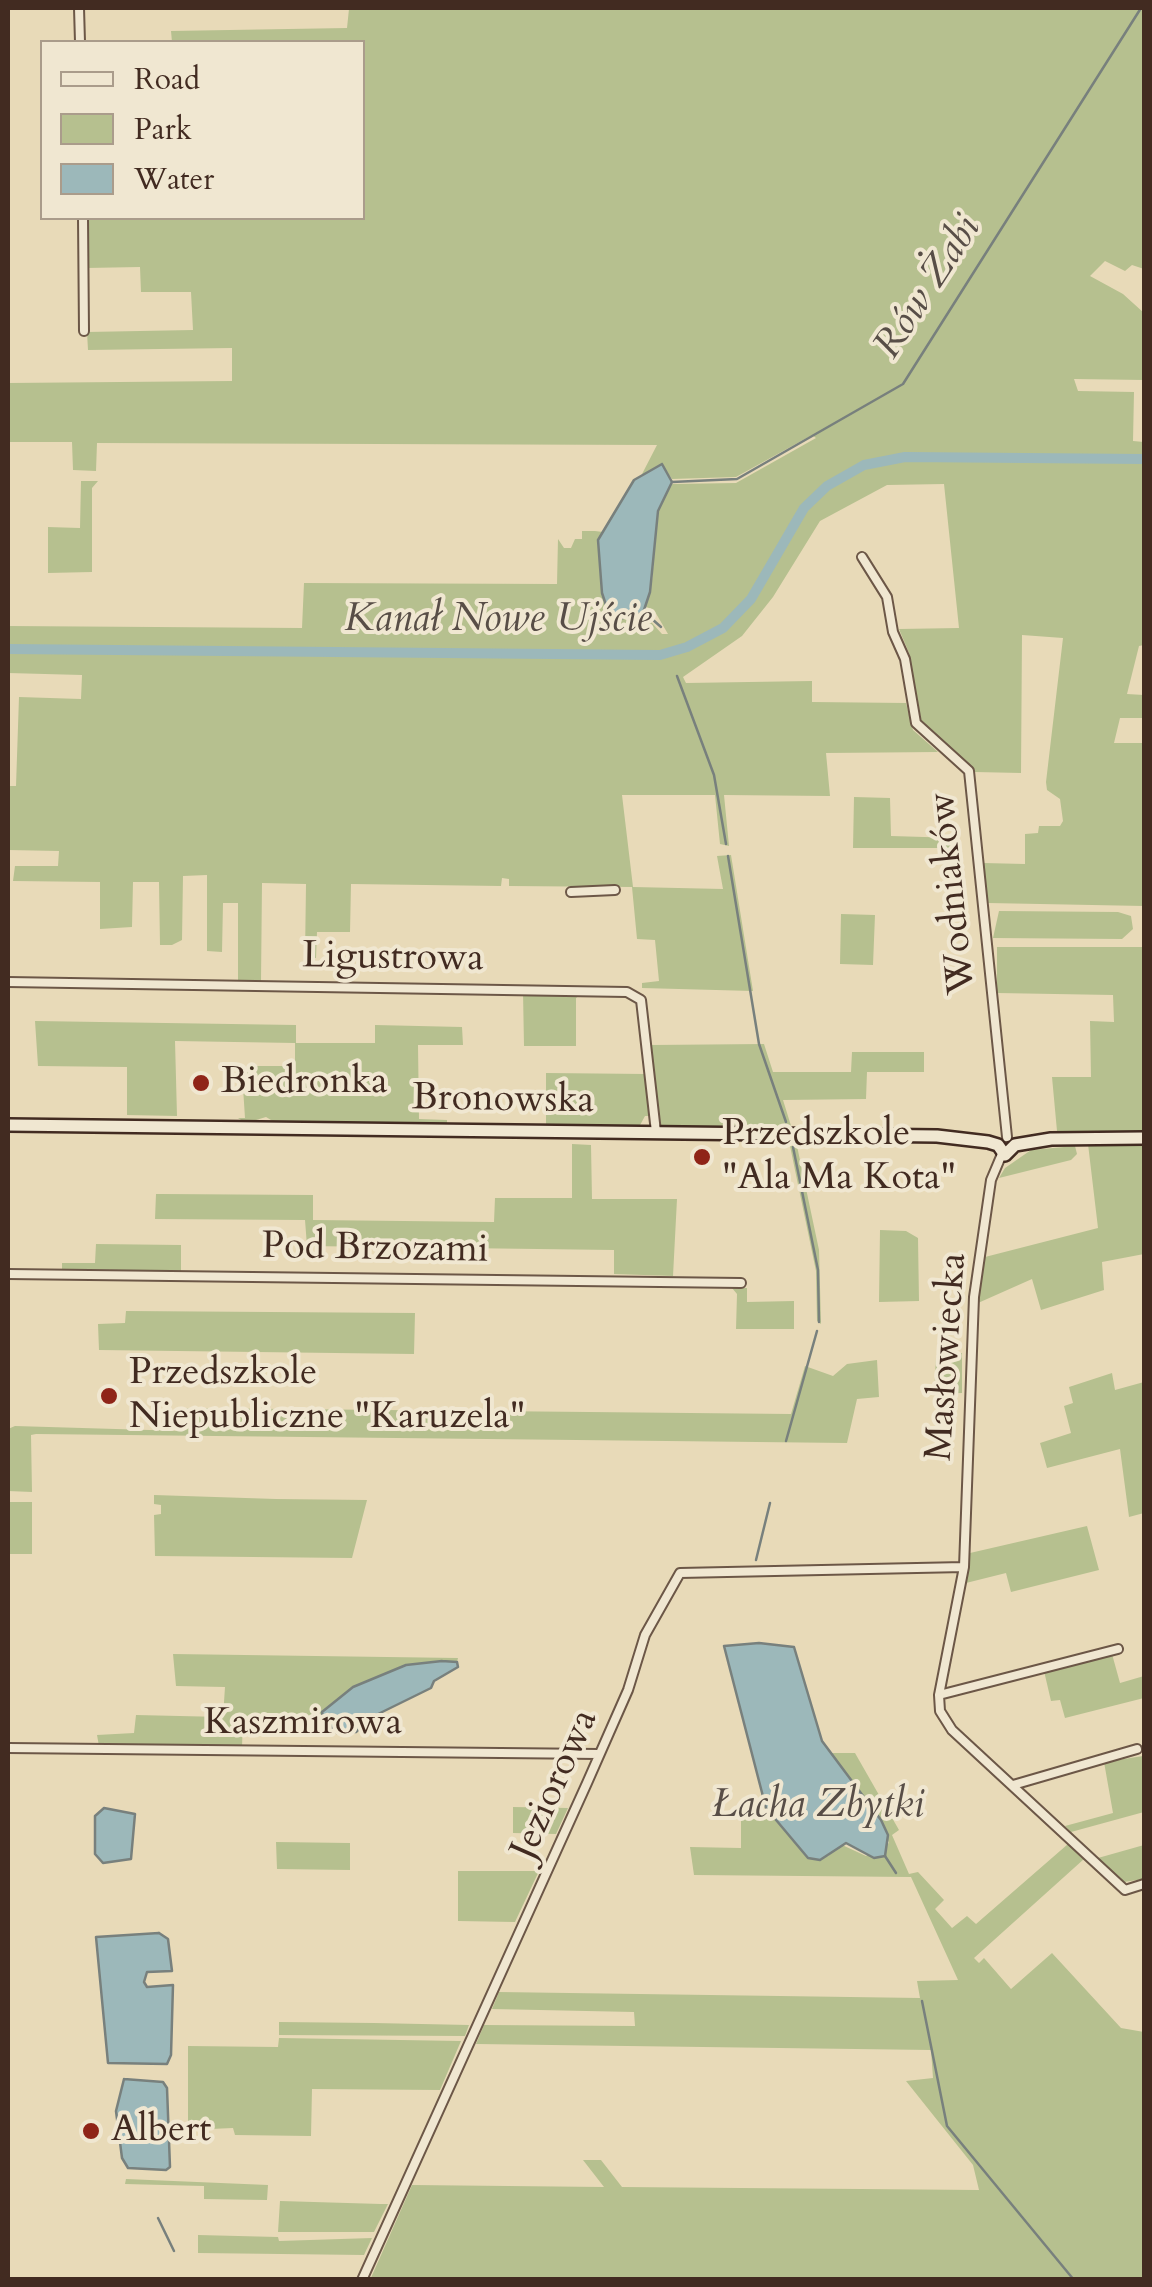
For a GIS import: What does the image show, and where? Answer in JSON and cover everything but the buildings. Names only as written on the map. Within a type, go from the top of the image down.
[{"type":"street","points":[[79,8],[80,40]]},
{"type":"street","points":[[83,220],[84,332]]},
{"type":"street","name":"Wodniaków","points":[[862,558],[887,598],[892,632],[906,658],[916,724],[969,770],[1006,1145]]},
{"type":"street","points":[[571,892],[615,890]]},
{"type":"street","name":"Ligustrowa","points":[[8,982],[627,992],[641,1000],[656,1132]]},
{"type":"street","name":"Bronowska","points":[[8,1126],[947,1137],[1006,1145],[1064,1138],[1144,1138]]},
{"type":"street","name":"Masłowiecka","points":[[939,1695],[964,1567],[971,1328],[991,1180],[1006,1145]]},
{"type":"street","name":"Pod Brzozami","points":[[8,1274],[741,1283]]},
{"type":"street","name":"Jeziorowa","points":[[362,2280],[628,1690],[645,1635],[682,1571],[964,1567]]},
{"type":"street","points":[[1118,1649],[939,1695],[940,1711],[952,1730],[1124,1890],[1144,1884]]},
{"type":"street","name":"Kaszmirowa","points":[[8,1748],[599,1754]]},
{"type":"street","points":[[1013,1785],[1137,1749]]},
{"type":"green space","points":[[341,8],[1144,8],[1144,269],[1132,265],[1125,271],[1105,261],[1090,276],[1123,294],[1144,313],[1144,380],[1074,379],[1078,391],[1134,392],[1133,441],[1144,442],[1144,645],[1139,646],[1127,694],[1144,695],[1144,718],[1120,718],[1114,743],[1144,743],[1144,906],[988,903],[983,863],[1025,864],[1025,834],[1038,833],[1039,826],[1060,826],[1063,821],[1060,799],[1047,790],[1046,782],[1063,638],[1022,635],[1021,773],[975,772],[922,725],[909,653],[899,629],[959,628],[944,484],[887,485],[820,521],[773,597],[742,636],[683,677],[686,683],[812,681],[812,702],[906,703],[913,730],[938,752],[826,753],[830,796],[724,795],[729,846],[720,844],[715,795],[622,795],[633,887],[723,889],[717,856],[731,855],[753,991],[642,988],[642,983],[659,981],[655,940],[637,939],[632,887],[509,886],[509,879],[502,878],[501,886],[351,884],[350,932],[317,932],[316,958],[305,957],[306,884],[262,883],[261,981],[238,981],[238,903],[223,903],[222,952],[207,951],[207,875],[183,876],[182,940],[172,945],[160,945],[159,882],[133,882],[132,927],[100,929],[100,882],[13,881],[15,866],[58,866],[59,851],[8,850],[8,786],[16,786],[19,697],[81,699],[82,675],[8,673],[8,626],[302,628],[304,583],[557,584],[558,539],[564,548],[571,548],[575,539],[582,539],[582,531],[595,531],[603,532],[598,540],[632,617],[643,613],[662,634],[668,634],[654,610],[644,606],[652,581],[658,511],[671,484],[736,483],[816,438],[812,435],[736,477],[672,479],[662,465],[641,476],[657,445],[97,443],[96,471],[73,470],[72,442],[8,442],[8,383],[232,381],[232,348],[88,350],[87,332],[193,330],[191,292],[141,292],[140,267],[86,268],[87,220],[365,220],[365,40],[172,40],[171,31],[347,28],[349,9]]},
{"type":"green space","points":[[81,481],[98,481],[92,488],[92,572],[48,573],[48,527],[80,528]]},
{"type":"green space","points":[[854,797],[890,798],[891,836],[958,838],[958,848],[853,848]]},
{"type":"green space","points":[[999,911],[1118,912],[1131,916],[1133,929],[1122,939],[993,938]]},
{"type":"green space","points":[[841,914],[875,915],[873,965],[840,964]]},
{"type":"green space","points":[[997,947],[1144,947],[1144,1132],[1057,1131],[1052,1077],[1091,1077],[1090,1021],[1114,1022],[1113,995],[997,993]]},
{"type":"green space","points":[[523,992],[614,996],[576,998],[576,1046],[524,1046]]},
{"type":"green space","points":[[35,1021],[296,1025],[296,1043],[375,1043],[375,1025],[462,1027],[463,1045],[418,1045],[419,1119],[447,1120],[447,1125],[276,1123],[266,1117],[246,1123],[238,1118],[245,1118],[242,1072],[247,1072],[247,1066],[295,1066],[295,1043],[175,1041],[177,1116],[127,1115],[127,1067],[38,1066]]},
{"type":"green space","points":[[764,1044],[773,1072],[851,1072],[852,1052],[924,1052],[924,1072],[867,1072],[866,1099],[783,1100],[792,1129],[660,1128],[651,1045]]},
{"type":"green space","points":[[546,1073],[646,1074],[652,1116],[645,1116],[639,1127],[546,1126]]},
{"type":"green space","points":[[572,1144],[591,1145],[592,1199],[677,1199],[673,1276],[614,1274],[614,1250],[307,1246],[305,1220],[155,1219],[156,1194],[313,1195],[313,1220],[494,1222],[495,1198],[572,1198]]},
{"type":"green space","points":[[1088,1144],[1144,1145],[1144,1254],[1102,1262],[1104,1290],[1041,1310],[1032,1279],[978,1303],[985,1257],[1098,1228]]},
{"type":"green space","points":[[790,1146],[797,1146],[819,1250],[821,1324],[817,1321],[816,1271]]},
{"type":"green space","points":[[1075,1146],[1077,1154],[1071,1160],[999,1178],[1005,1168],[1031,1150]]},
{"type":"green space","points":[[880,1230],[906,1231],[918,1238],[919,1301],[879,1302]]},
{"type":"green space","points":[[96,1244],[181,1245],[181,1271],[62,1269],[62,1263],[95,1263]]},
{"type":"green space","points":[[732,1288],[747,1288],[747,1302],[794,1301],[794,1329],[736,1329],[737,1294]]},
{"type":"green space","points":[[126,1311],[415,1313],[414,1354],[99,1350],[98,1324],[125,1323]]},
{"type":"green space","points":[[962,1353],[962,1393],[934,1394],[936,1358]]},
{"type":"green space","points":[[877,1360],[879,1397],[857,1399],[847,1443],[36,1434],[31,1435],[32,1492],[8,1491],[8,1429],[15,1426],[183,1431],[184,1408],[791,1414],[805,1366],[833,1376],[847,1364]]},
{"type":"green space","points":[[1112,1373],[1115,1390],[1144,1382],[1144,1513],[1129,1517],[1120,1449],[1047,1468],[1040,1443],[1071,1433],[1064,1406],[1073,1403],[1069,1387]]},
{"type":"green space","points":[[154,1495],[367,1500],[352,1558],[155,1556],[154,1515],[161,1514],[161,1505],[154,1504]]},
{"type":"green space","points":[[8,1502],[32,1502],[32,1554],[8,1554]]},
{"type":"green space","points":[[1087,1526],[1099,1570],[1011,1592],[1006,1573],[966,1583],[970,1553]]},
{"type":"green space","points":[[173,1654],[458,1658],[457,1662],[406,1665],[353,1687],[322,1712],[323,1718],[243,1717],[242,1747],[99,1746],[97,1735],[134,1733],[136,1715],[223,1717],[225,1687],[176,1686]]},
{"type":"green space","points":[[1112,1654],[1120,1683],[1144,1676],[1144,1698],[1065,1718],[1060,1700],[1051,1701],[1044,1671]]},
{"type":"green space","points":[[829,1753],[855,1753],[899,1830],[892,1835],[909,1874],[918,1872],[944,1900],[935,1909],[952,1928],[967,1916],[976,1924],[1068,1844],[1084,1859],[974,1958],[979,1963],[984,1958],[1011,1989],[1052,1953],[1121,2028],[1144,2032],[1144,2279],[370,2280],[412,2185],[604,2187],[583,2160],[601,2160],[622,2187],[979,2190],[973,2165],[906,2081],[933,2078],[931,2050],[476,2044],[484,2025],[635,2026],[634,2012],[492,2009],[499,1992],[920,1998],[917,1981],[958,1980],[911,1877],[694,1875],[690,1847],[741,1848],[741,1811],[768,1811],[808,1858],[828,1856],[840,1844],[866,1856],[889,1843],[881,1820]]},
{"type":"green space","points":[[1143,1756],[1144,1812],[1071,1832],[1065,1826],[1113,1813],[1104,1762]]},
{"type":"green space","points":[[513,1807],[568,1808],[556,1834],[513,1833]]},
{"type":"green space","points":[[276,1842],[350,1843],[350,1870],[277,1869]]},
{"type":"green space","points":[[1144,1845],[1144,1879],[1124,1882],[1098,1858]]},
{"type":"green space","points":[[458,1871],[539,1871],[515,1922],[458,1921]]},
{"type":"green space","points":[[279,2022],[469,2025],[465,2036],[279,2035]]},
{"type":"green space","points":[[279,2038],[461,2041],[440,2090],[312,2089],[311,2136],[235,2135],[233,2128],[188,2130],[188,2046],[278,2047]]},
{"type":"green space","points":[[126,2179],[268,2185],[267,2200],[204,2199],[204,2186],[125,2184]]},
{"type":"green space","points":[[280,2201],[388,2204],[374,2232],[278,2232]]},
{"type":"green space","points":[[198,2235],[278,2237],[279,2241],[372,2238],[364,2255],[198,2253]]},
{"type":"water","points":[[662,464],[672,482],[658,511],[650,592],[643,613],[619,619],[609,614],[602,593],[598,540],[634,480]]},
{"type":"water","name":"Łacha Zbytki","points":[[759,1643],[794,1647],[822,1741],[881,1820],[888,1835],[885,1856],[874,1858],[846,1843],[820,1860],[808,1858],[766,1808],[724,1646]]},
{"type":"water","points":[[457,1662],[458,1667],[434,1681],[431,1688],[370,1718],[356,1732],[337,1733],[323,1719],[322,1712],[353,1687],[406,1665]]},
{"type":"water","points":[[104,1808],[135,1814],[131,1859],[103,1863],[95,1854],[95,1816]]},
{"type":"water","points":[[159,1933],[168,1939],[172,1971],[147,1972],[144,1982],[147,1987],[173,1985],[171,2055],[167,2064],[108,2063],[96,1937]]},
{"type":"water","points":[[124,2079],[163,2082],[167,2088],[170,2167],[166,2170],[128,2168],[122,2158],[116,2111]]},
{"type":"waterway","name":"Rów Żabi","points":[[672,482],[737,479],[903,384],[1141,8]]},
{"type":"waterway","name":"Kanał Nowe Ujście","points":[[8,649],[660,655],[687,647],[723,628],[751,599],[804,508],[827,486],[864,465],[905,457],[1144,459]]},
{"type":"waterway","points":[[643,611],[661,627]]},
{"type":"waterway","points":[[677,676],[714,775],[726,844]]},
{"type":"waterway","points":[[728,856],[759,1044],[786,1122]]},
{"type":"waterway","points":[[793,1147],[818,1270],[819,1322]]},
{"type":"waterway","points":[[786,1441],[817,1331]]},
{"type":"waterway","points":[[756,1560],[770,1503]]},
{"type":"waterway","points":[[885,1856],[896,1873]]},
{"type":"waterway","points":[[922,2001],[947,2126],[1074,2280]]},
{"type":"waterway","points":[[158,2218],[174,2251]]},
{"type":"place","name":"Biedronka","points":[[201,1083]]},
{"type":"place","name":"Przedszkole \"Ala Ma Kota\"","points":[[702,1157]]},
{"type":"place","name":"Przedszkole Niepubliczne \"Karuzela\"","points":[[109,1396]]},
{"type":"place","name":"Albert","points":[[91,2131]]}]
